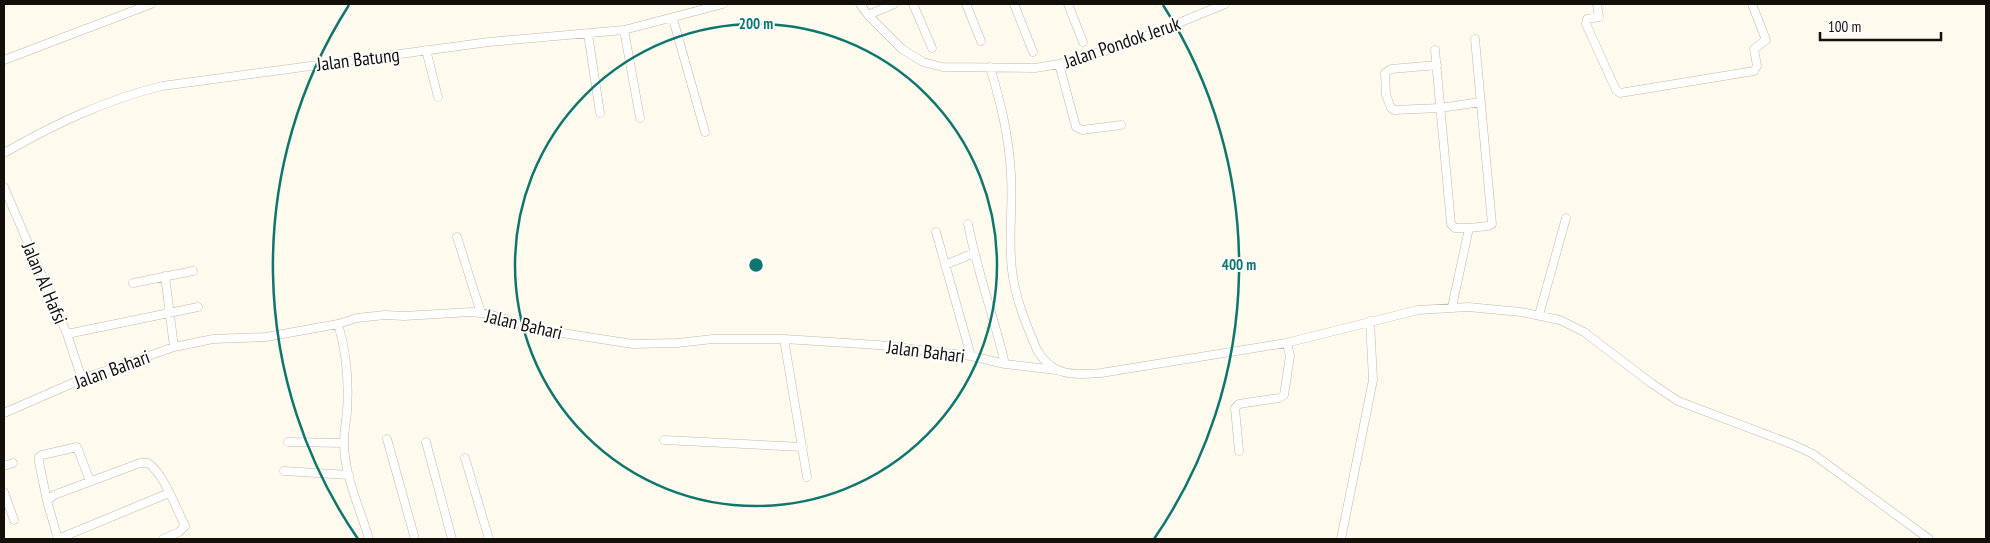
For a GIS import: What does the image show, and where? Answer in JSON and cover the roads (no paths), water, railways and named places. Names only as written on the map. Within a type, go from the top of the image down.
[{"type":"street","points":[[4,60],[151,4]]},
{"type":"street","name":"Jalan Batung","points":[[4,153],[48,128],[89,110],[129,94],[162,86],[489,42],[624,30],[672,19],[723,4]]},
{"type":"street","name":"Jalan Pondok Jeruk","points":[[860,4],[868,15],[902,49],[924,62],[942,68],[1035,68],[1059,64],[1086,54],[1106,51],[1149,36],[1225,4]]},
{"type":"street","points":[[868,15],[894,4]]},
{"type":"street","points":[[913,4],[932,48]]},
{"type":"street","points":[[966,4],[981,41]]},
{"type":"street","points":[[1014,4],[1033,52]]},
{"type":"street","points":[[1068,4],[1083,42]]},
{"type":"street","points":[[1597,4],[1599,17],[1587,19],[1586,24],[1616,90],[1620,92],[1753,71],[1757,66],[1754,49],[1766,40],[1752,4]]},
{"type":"street","points":[[672,19],[705,132]]},
{"type":"street","points":[[624,30],[640,118]]},
{"type":"street","points":[[588,34],[600,112]]},
{"type":"street","points":[[1435,50],[1451,224],[1455,228],[1488,226],[1492,224],[1475,38]]},
{"type":"street","points":[[426,50],[438,97]]},
{"type":"street","points":[[1059,64],[1076,127],[1082,130],[1121,125]]},
{"type":"street","points":[[1437,66],[1391,69],[1385,73],[1386,95],[1390,108],[1394,110],[1440,108],[1481,102]]},
{"type":"street","points":[[990,67],[1003,110],[1008,148],[1011,176],[1010,240],[1014,282],[1019,304],[1037,350],[1041,357],[1056,370]]},
{"type":"street","name":"Jalan Al Hafsi","points":[[4,188],[67,334],[82,379]]},
{"type":"street","points":[[1540,315],[1566,218]]},
{"type":"street","points":[[968,224],[1005,364]]},
{"type":"street","points":[[1452,307],[1469,228]]},
{"type":"street","points":[[936,232],[971,356]]},
{"type":"street","points":[[457,237],[481,314]]},
{"type":"street","points":[[945,265],[974,252]]},
{"type":"street","points":[[133,283],[193,270]]},
{"type":"street","points":[[165,276],[174,347]]},
{"type":"street","points":[[67,334],[198,307]]},
{"type":"street","name":"Jalan Bahari","points":[[4,413],[82,379],[174,347],[213,339],[266,337],[338,324],[357,318],[385,315],[489,314],[536,330],[633,344],[677,343],[713,338],[784,339],[878,345],[971,356],[1005,364],[1056,370],[1070,374],[1101,374],[1287,343],[1411,311],[1452,307],[1540,315],[1560,320],[1584,332],[1678,401],[1813,454],[1929,539]]},
{"type":"street","points":[[1341,539],[1373,380],[1370,321]]},
{"type":"street","points":[[338,324],[345,346],[347,366],[347,411],[344,443],[349,475],[369,539]]},
{"type":"street","points":[[784,339],[807,477]]},
{"type":"street","points":[[1239,451],[1234,408],[1239,404],[1280,398],[1284,395],[1290,356],[1287,343]]},
{"type":"street","points":[[387,439],[415,539]]},
{"type":"street","points":[[664,440],[803,448]]},
{"type":"street","points":[[288,442],[344,443]]},
{"type":"street","points":[[426,442],[452,539]]},
{"type":"street","points":[[90,481],[77,447],[39,457],[47,501],[58,539],[169,493]]},
{"type":"street","points":[[465,458],[486,538]]},
{"type":"street","points":[[4,466],[13,462]]},
{"type":"street","points":[[47,501],[54,495],[90,481],[148,462],[156,469],[184,526],[179,532],[162,539]]},
{"type":"street","points":[[284,470],[349,475]]},
{"type":"street","points":[[4,492],[14,520]]}]
